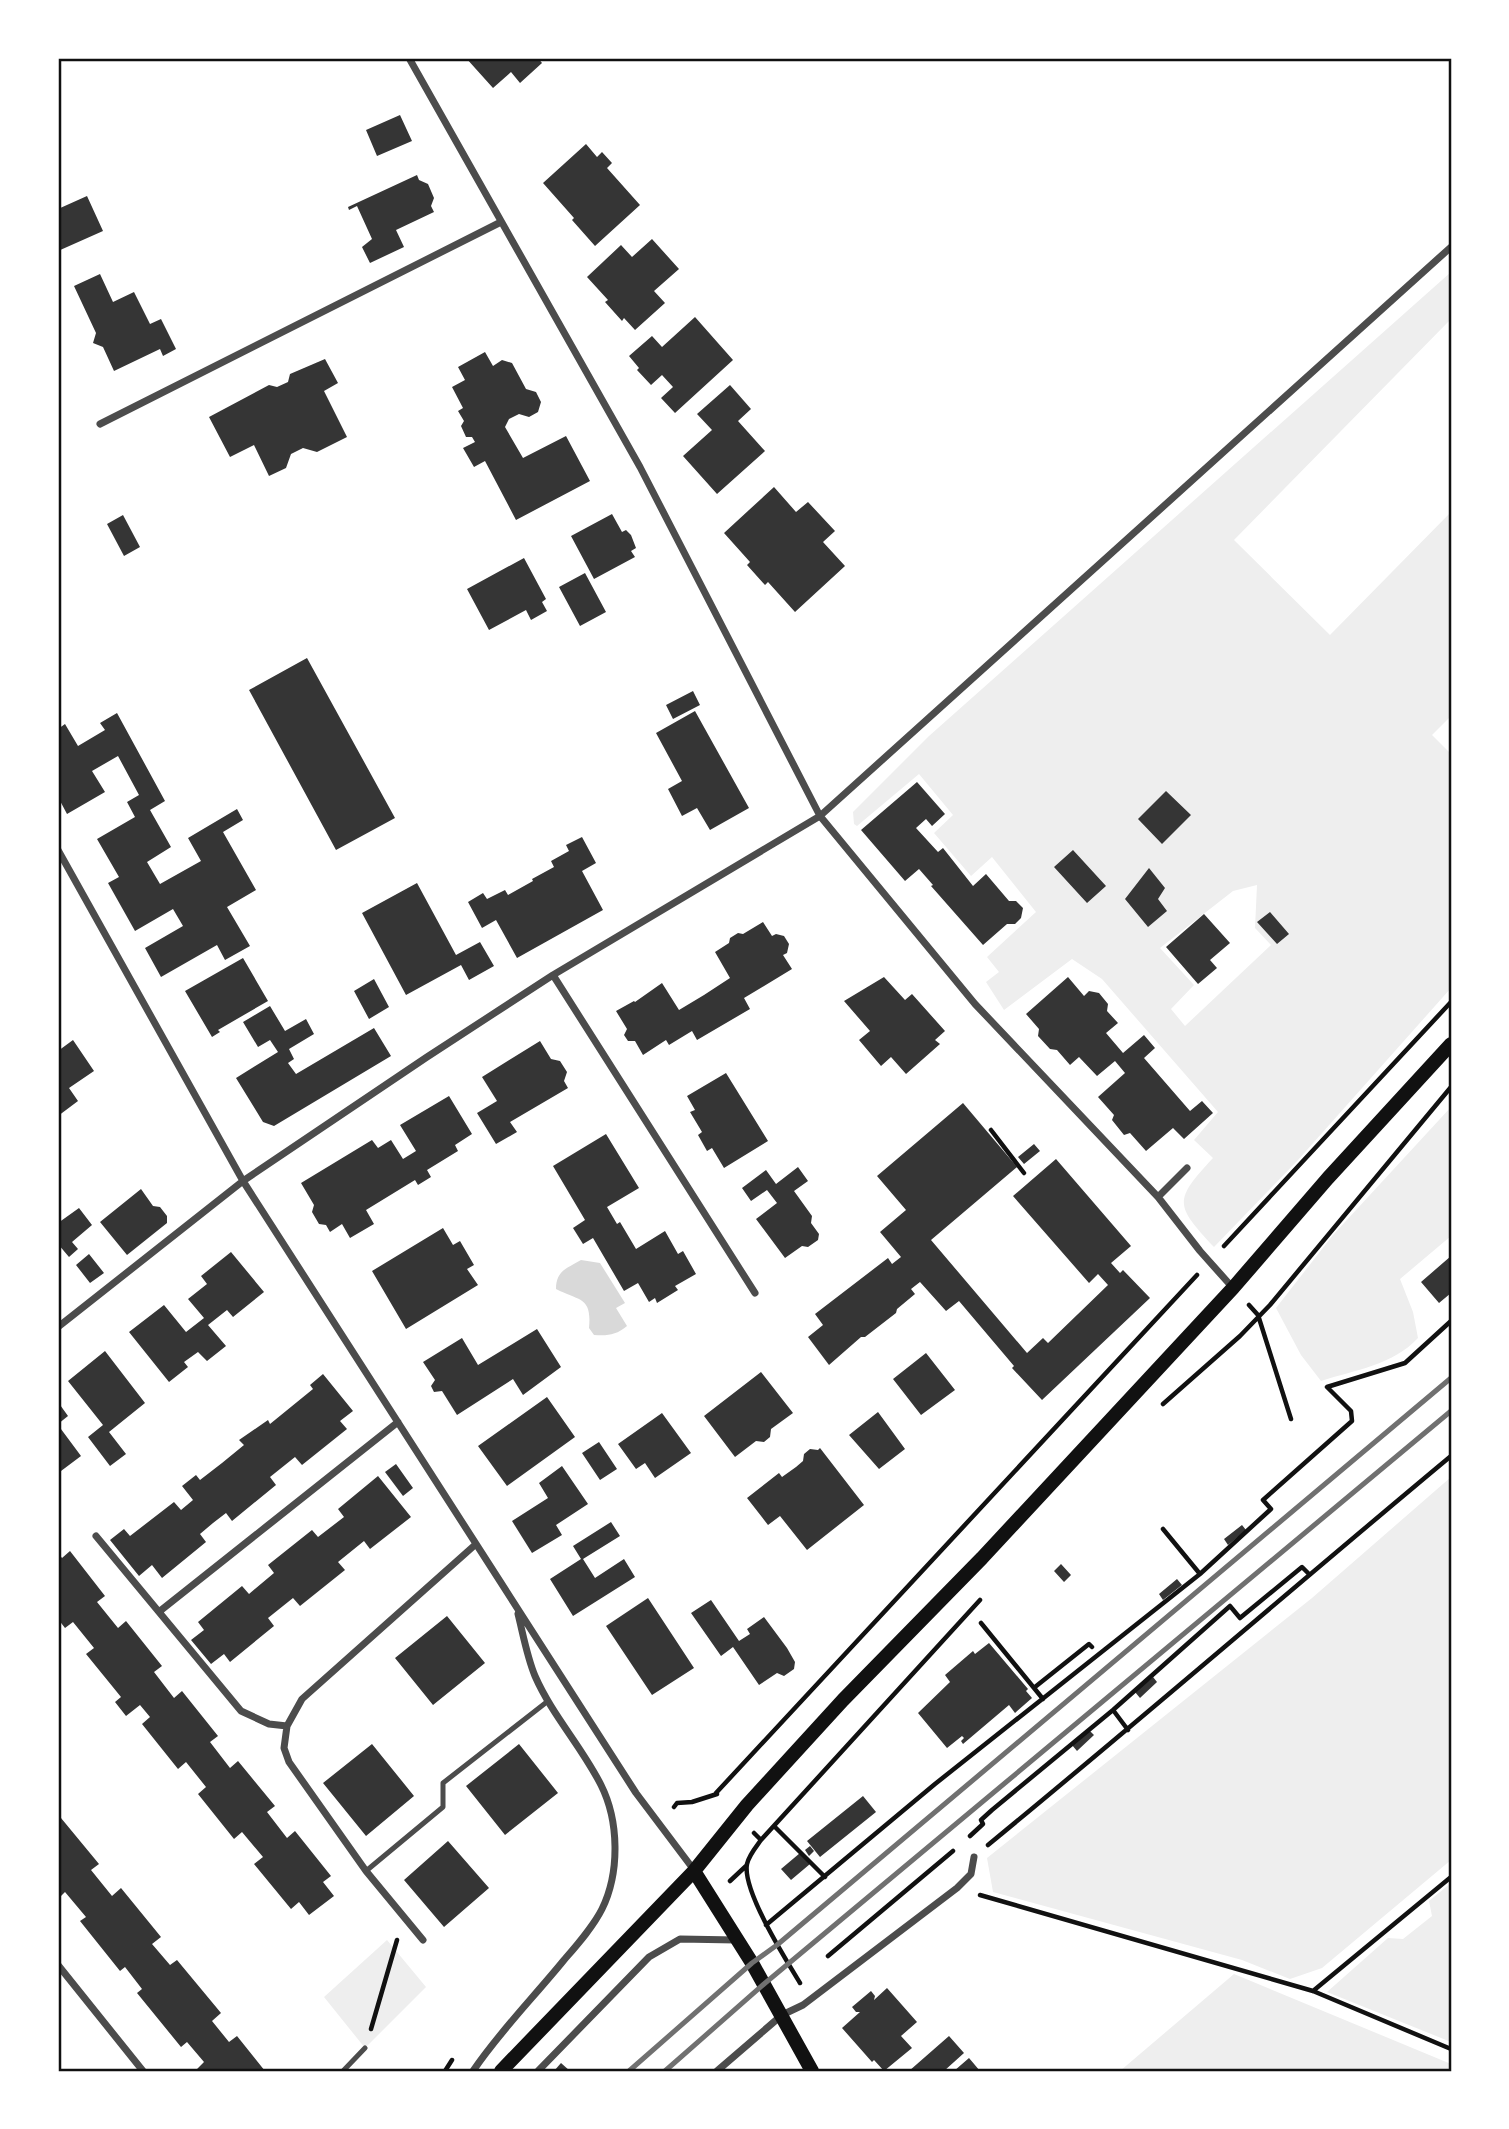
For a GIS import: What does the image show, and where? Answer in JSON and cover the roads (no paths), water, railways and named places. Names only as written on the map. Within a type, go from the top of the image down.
[{"type":"main road","points":[[501,2071],[694,1871],[747,1805],[843,1700],[982,1558],[1233,1288],[1328,1178],[1451,1045]]},
{"type":"main road","points":[[694,1871],[738,1940],[812,2071]]},
{"type":"street","points":[[409,58],[640,467],[820,816],[975,1004],[1158,1197],[1233,1288]]},
{"type":"street","points":[[100,424],[501,222]]},
{"type":"street","points":[[58,1327],[243,1181],[553,975],[820,816],[1451,247]]},
{"type":"street","points":[[58,850],[243,1181],[636,1793],[694,1871]]},
{"type":"street","points":[[553,975],[755,1293]]},
{"type":"street","points":[[1158,1197],[1187,1168]]},
{"type":"street","points":[[160,1611],[398,1422]]},
{"type":"street","points":[[96,1536],[241,1711],[270,1724],[287,1726]]},
{"type":"street","points":[[423,1940],[366,1871],[289,1762],[284,1748],[287,1726],[302,1699],[476,1544]]},
{"type":"street","points":[[473,2071],[491,2045],[579,1943],[602,1909],[615,1856],[611,1810],[601,1785],[534,1674],[516,1607]]},
{"type":"street","points":[[718,2071],[782,2015],[803,2005],[957,1888],[971,1874],[974,1857]]},
{"type":"street","points":[[538,2071],[649,1957],[680,1939],[738,1940]]},
{"type":"street","points":[[58,1965],[143,2071]]},
{"type":"lane","points":[[366,1871],[443,1807],[443,1783],[548,1701]]},
{"type":"lane","points":[[343,2071],[365,2048]]},
{"type":"railway","points":[[629,2071],[752,1963],[777,1945],[1451,1378]]},
{"type":"railway","points":[[665,2071],[764,1984],[1451,1411]]}]
